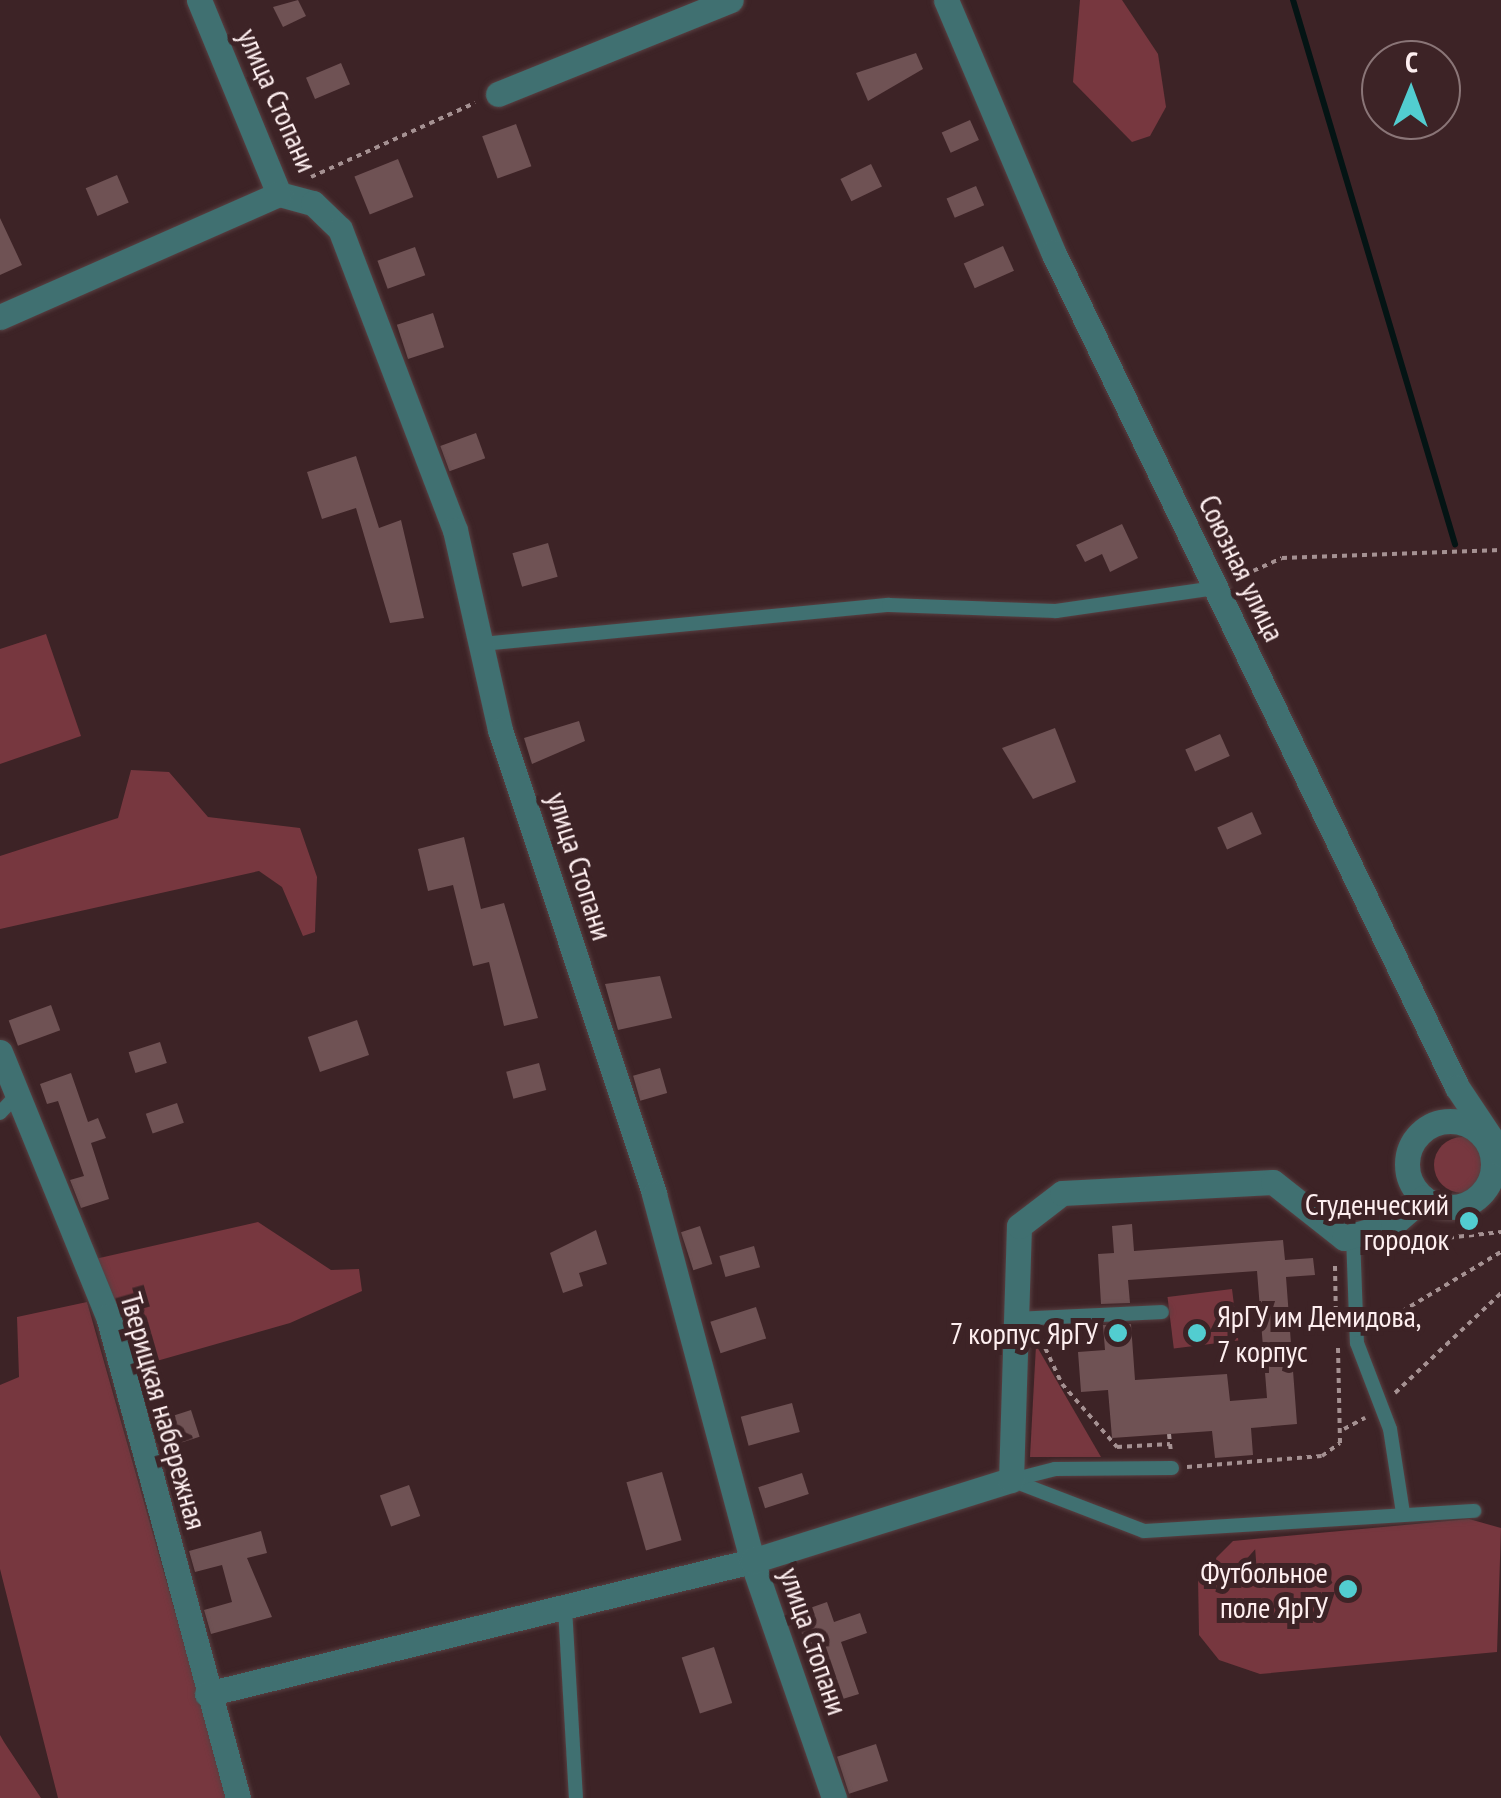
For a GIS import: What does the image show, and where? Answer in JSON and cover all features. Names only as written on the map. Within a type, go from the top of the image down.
[{"type":"street","name":"улица Стопани","points":[[199,0],[279,194],[313,203],[340,228],[456,530],[500,730],[654,1194],[752,1561],[834,1798]]},
{"type":"street","points":[[498,94],[662,10],[731,0]]},
{"type":"street","name":"Союзная улица","points":[[946,0],[1053,252],[1495,1158]]},
{"type":"street","points":[[0,318],[279,194]]},
{"type":"street","name":"Тверицкая набережная","points":[[0,1052],[7,1105],[108,1316],[238,1798]]},
{"type":"street","points":[[1446,1120],[1495,1158],[1464,1205],[1423,1198],[1407,1160],[1419,1133],[1446,1120]]},
{"type":"street","points":[[208,1694],[752,1561],[1011,1480],[1018,1226],[1062,1193],[1273,1182],[1318,1209],[1350,1241],[1394,1224],[1423,1198]]},
{"type":"lane","points":[[482,644],[889,606],[1056,611],[1216,588]]},
{"type":"lane","points":[[1350,1241],[1357,1342],[1377,1411],[1390,1428],[1402,1513]]},
{"type":"lane","points":[[1016,1319],[1162,1312]]},
{"type":"lane","points":[[1011,1480],[1055,1469],[1172,1468]]},
{"type":"lane","points":[[1011,1480],[1144,1531],[1474,1511]]},
{"type":"lane","points":[[565,1608],[576,1798]]},
{"type":"path","points":[[279,194],[498,94]]},
{"type":"path","points":[[1216,588],[1282,558],[1501,550]]},
{"type":"path","points":[[1344,1429],[1332,1274],[1350,1241],[1501,1232]]},
{"type":"path","points":[[1357,1342],[1501,1252]]},
{"type":"path","points":[[1172,1468],[1322,1456],[1344,1429],[1377,1411],[1501,1293]]},
{"type":"path","points":[[1041,1339],[1062,1384],[1117,1447],[1170,1444]]},
{"type":"shaded area","points":[[1080,0],[1122,0],[1158,54],[1166,107],[1150,136],[1132,142],[1073,82]]},
{"type":"shaded area","points":[[46,634],[81,736],[0,764],[0,649]]},
{"type":"shaded area","points":[[131,770],[169,772],[208,817],[300,828],[317,877],[315,932],[303,936],[282,887],[259,871],[0,929],[0,856],[118,818]]},
{"type":"shaded area","points":[[1462,1137],[1482,1145],[1490,1165],[1482,1185],[1462,1193],[1442,1185],[1434,1165],[1442,1145]]},
{"type":"shaded area","points":[[258,1222],[331,1270],[359,1269],[362,1291],[290,1323],[132,1368],[95,1259]]},
{"type":"shaded area","points":[[1232,1289],[1238,1341],[1174,1349],[1167,1297]]},
{"type":"shaded area","points":[[87,1302],[228,1798],[58,1798],[0,1569],[0,1385],[19,1377],[17,1317]]},
{"type":"shaded area","points":[[1036,1345],[1101,1457],[1030,1457]]},
{"type":"shaded area","name":"Футбольное поле ЯрГУ","points":[[1469,1519],[1501,1528],[1497,1652],[1260,1674],[1219,1660],[1199,1635],[1198,1576],[1233,1541]]},
{"type":"shaded area","points":[[0,1735],[4,1742],[41,1798],[0,1798]]},
{"type":"building","points":[[298,0],[306,16],[283,27],[273,7]]},
{"type":"building","points":[[916,53],[923,69],[868,101],[856,73]]},
{"type":"building","points":[[341,63],[350,84],[315,99],[306,78]]},
{"type":"building","points":[[970,120],[979,140],[951,153],[942,133]]},
{"type":"building","points":[[516,124],[531,166],[498,179],[482,136]]},
{"type":"building","points":[[398,159],[413,197],[370,215],[354,177]]},
{"type":"building","points":[[871,164],[882,186],[851,201],[840,179]]},
{"type":"building","points":[[117,175],[129,203],[97,216],[86,188]]},
{"type":"building","points":[[976,186],[984,205],[955,218],[947,199]]},
{"type":"building","points":[[0,218],[22,265],[0,275]]},
{"type":"building","points":[[1003,246],[1014,271],[975,288],[964,263]]},
{"type":"building","points":[[415,247],[425,275],[388,289],[377,261]]},
{"type":"building","points":[[433,313],[444,347],[408,359],[397,325]]},
{"type":"building","points":[[476,433],[485,458],[450,471],[440,446]]},
{"type":"building","points":[[356,456],[379,528],[401,520],[424,618],[390,623],[356,508],[322,519],[307,472]]},
{"type":"building","points":[[1122,524],[1138,558],[1110,572],[1102,554],[1085,562],[1076,545]]},
{"type":"building","points":[[548,543],[558,577],[522,587],[512,553]]},
{"type":"building","points":[[579,721],[585,741],[532,764],[524,738]]},
{"type":"building","points":[[1055,728],[1076,782],[1033,799],[1002,748]]},
{"type":"building","points":[[1220,734],[1230,756],[1195,771],[1185,749]]},
{"type":"building","points":[[1252,812],[1262,834],[1227,849],[1217,827]]},
{"type":"building","points":[[464,837],[481,909],[504,903],[538,1018],[504,1026],[489,962],[473,966],[453,885],[428,891],[418,849]]},
{"type":"building","points":[[660,976],[672,1018],[618,1030],[605,984]]},
{"type":"building","points":[[51,1005],[60,1030],[18,1046],[9,1020]]},
{"type":"building","points":[[357,1020],[369,1055],[320,1072],[308,1037]]},
{"type":"building","points":[[160,1042],[167,1063],[135,1073],[129,1052]]},
{"type":"building","points":[[539,1063],[546,1090],[513,1099],[506,1072]]},
{"type":"building","points":[[660,1068],[667,1093],[640,1101],[633,1076]]},
{"type":"building","points":[[71,1073],[88,1122],[98,1118],[106,1138],[91,1143],[109,1199],[81,1208],[70,1180],[84,1176],[58,1101],[47,1104],[40,1084]]},
{"type":"building","points":[[177,1103],[184,1123],[153,1134],[146,1114]]},
{"type":"building","name":"ЯрГУ им Демидова, 7 корпус","points":[[1132,1224],[1134,1251],[1283,1240],[1285,1260],[1313,1258],[1315,1275],[1286,1277],[1297,1424],[1251,1428],[1253,1455],[1215,1458],[1212,1431],[1112,1438],[1108,1390],[1081,1392],[1078,1352],[1105,1350],[1103,1325],[1131,1324],[1135,1380],[1227,1374],[1230,1401],[1267,1398],[1257,1271],[1128,1280],[1130,1303],[1101,1304],[1098,1254],[1114,1253],[1112,1226]]},
{"type":"building","points":[[700,1226],[712,1264],[693,1270],[681,1232]]},
{"type":"building","points":[[596,1230],[607,1264],[579,1273],[583,1286],[563,1293],[550,1253]]},
{"type":"building","points":[[754,1246],[760,1267],[725,1277],[719,1256]]},
{"type":"building","points":[[756,1307],[766,1338],[721,1353],[710,1322]]},
{"type":"building","points":[[792,1403],[800,1432],[749,1446],[741,1417]]},
{"type":"building","points":[[191,1410],[200,1437],[162,1449],[153,1422]]},
{"type":"building","points":[[662,1472],[682,1540],[646,1550],[626,1482]]},
{"type":"building","points":[[802,1473],[809,1494],[765,1508],[758,1487]]},
{"type":"building","points":[[409,1485],[420,1516],[391,1527],[380,1496]]},
{"type":"building","points":[[261,1531],[267,1553],[247,1558],[272,1617],[211,1634],[204,1610],[232,1602],[222,1565],[195,1572],[189,1551]]},
{"type":"building","points":[[827,1602],[834,1622],[860,1613],[867,1633],[841,1642],[859,1694],[833,1702],[793,1614]]},
{"type":"building","points":[[714,1647],[732,1703],[700,1714],[682,1658]]},
{"type":"building","points":[[876,1744],[888,1781],[849,1794],[837,1757]]},
{"type":"waterway","points":[[1293,0],[1455,544]]},
{"type":"place","name":"Студенческий городок","points":[[1469,1221]]},
{"type":"place","name":"7 корпус ЯрГУ","points":[[1118,1333]]},
{"type":"place","name":"ЯрГУ им Демидова, 7 корпус","points":[[1197,1333]]},
{"type":"place","name":"Футбольное поле ЯрГУ","points":[[1348,1589]]}]
